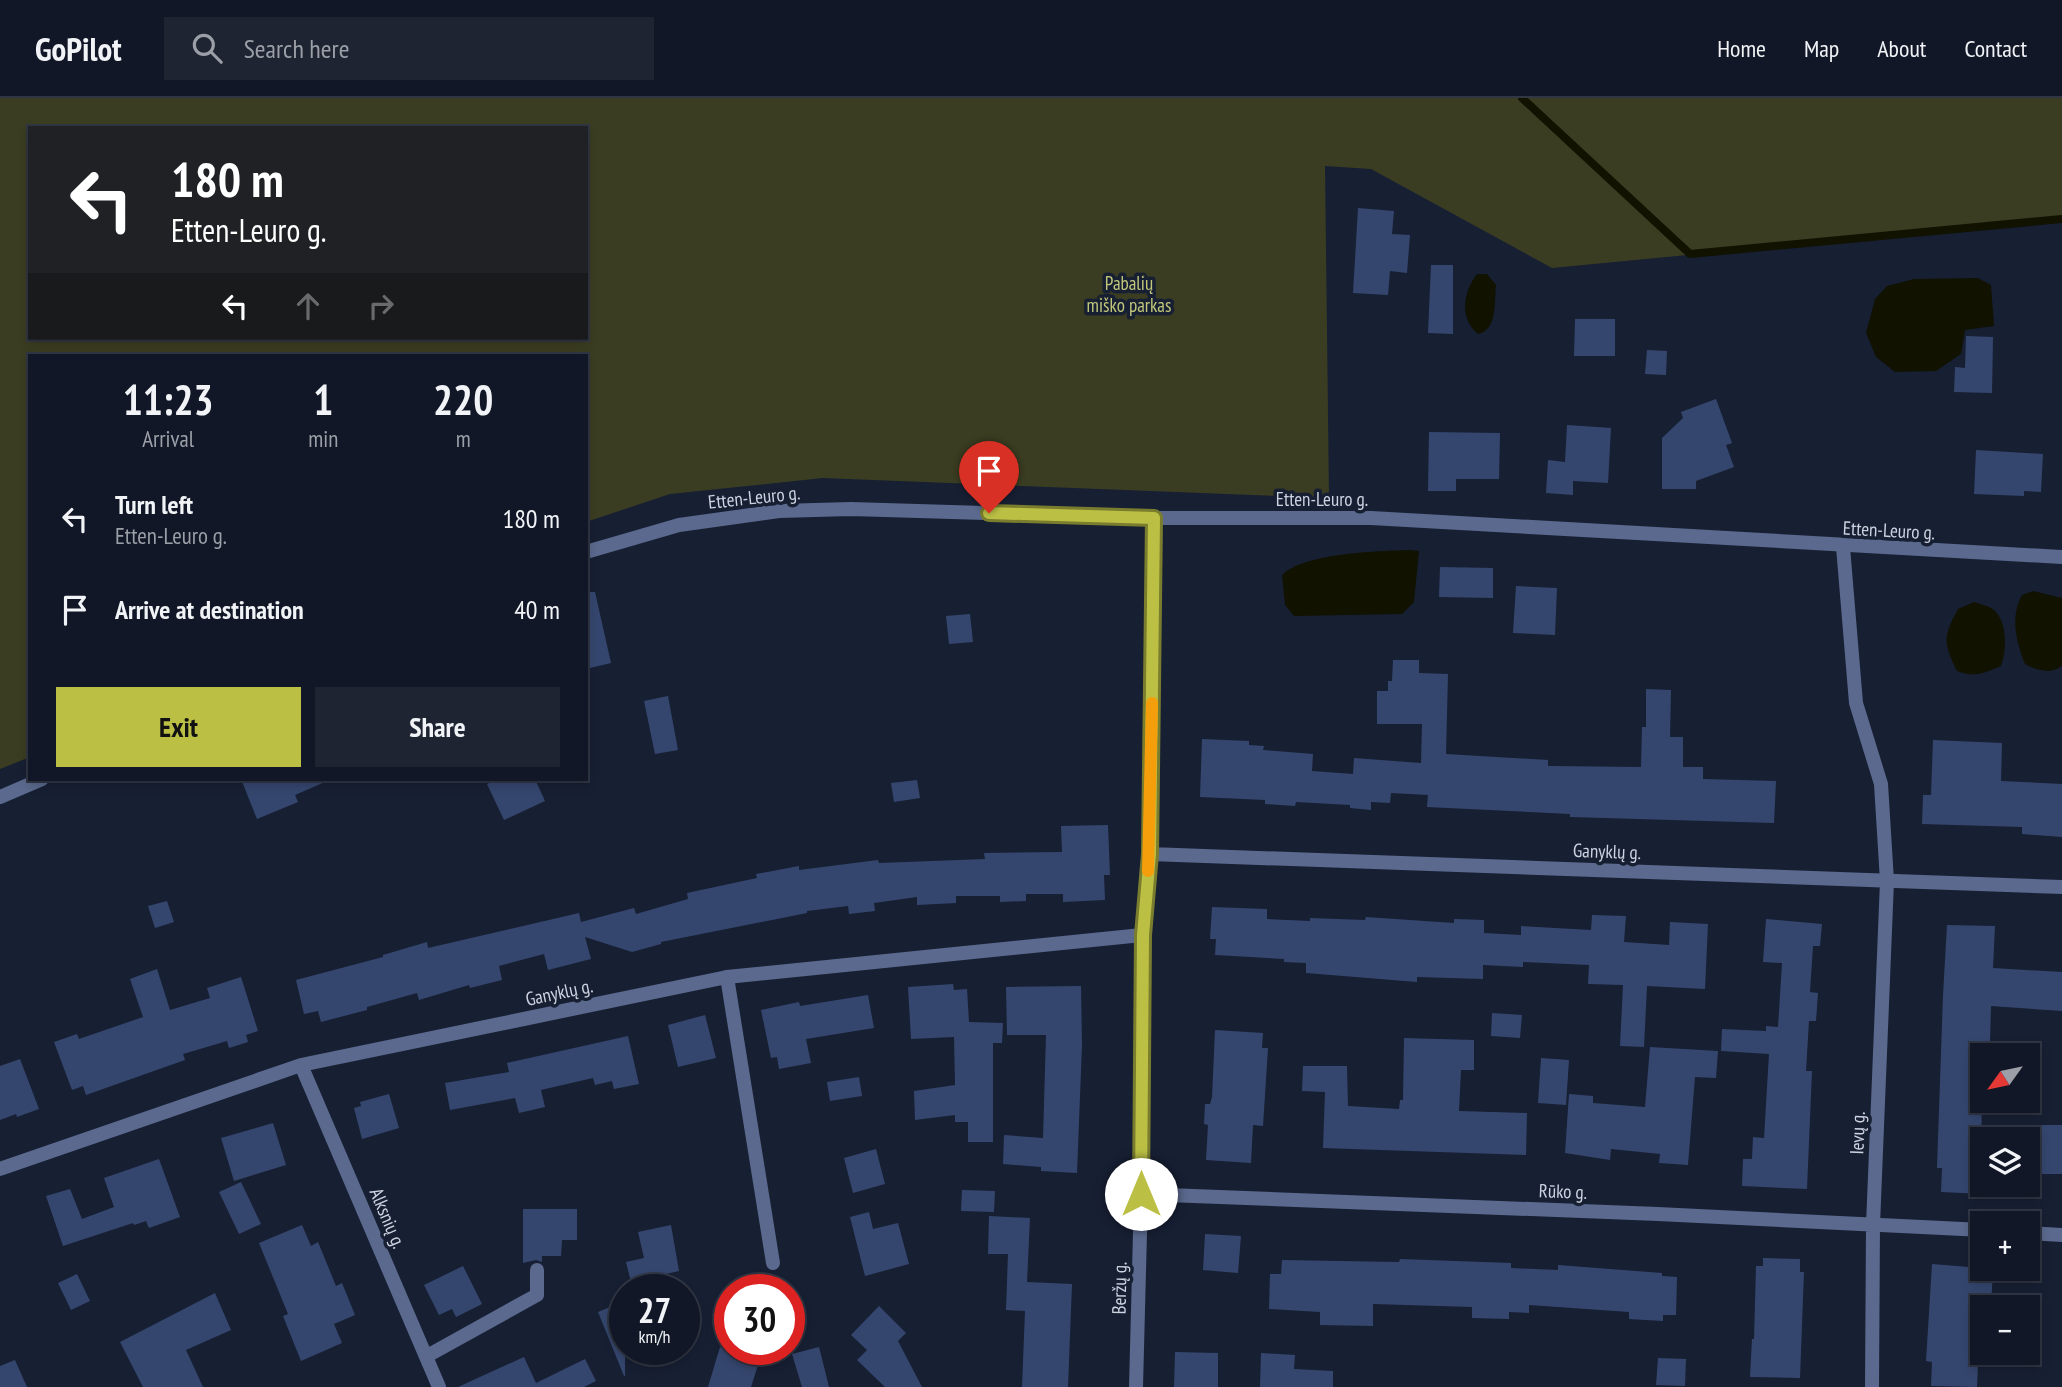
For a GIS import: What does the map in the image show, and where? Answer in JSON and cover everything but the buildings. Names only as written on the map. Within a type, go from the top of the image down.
[{"type":"street","name":"Etten-Leuro g.","points":[[588,551],[679,525],[779,511],[851,509],[1154,518],[1371,518],[1843,547],[2062,557]]},
{"type":"street","name":"Beržų g.","points":[[1136,1387],[1143,935],[1150,854],[1154,518]]},
{"type":"street","name":"Ievų g.","points":[[1843,547],[1856,703],[1881,784],[1887,881],[1872,1225],[1872,1387]]},
{"type":"street","points":[[0,797],[37,781]]},
{"type":"street","name":"Ganyklų g.","points":[[1150,854],[2062,887]]},
{"type":"street","name":"Ganyklų g.","points":[[0,1170],[301,1065],[727,977],[1143,935]]},
{"type":"street","points":[[727,977],[773,1263]]},
{"type":"street","name":"Alksnių g.","points":[[301,1065],[439,1387]]},
{"type":"street","name":"Rūko g.","points":[[1141,1194],[1970,1229]]},
{"type":"street","points":[[2040,1234],[2062,1235]]},
{"type":"street","points":[[427,1356],[537,1295],[537,1270]]},
{"type":"green space","name":"Pabalių miško parkas","points":[[0,98],[2062,98],[2062,219],[1552,268],[1371,169],[1325,166],[1329,498],[823,478],[670,494],[588,521],[588,354],[28,354],[28,758],[0,769]]},
{"type":"shaded area","points":[[1477,274],[1487,274],[1496,285],[1492,321],[1489,327],[1478,334],[1468,321],[1465,305],[1472,281]]},
{"type":"shaded area","points":[[1978,278],[1991,285],[1994,326],[1965,330],[1961,354],[1936,371],[1895,372],[1876,357],[1866,333],[1875,299],[1887,286],[1914,279]]},
{"type":"shaded area","points":[[1419,551],[1414,602],[1402,614],[1294,616],[1285,605],[1282,575],[1293,568],[1307,562],[1342,555]]},
{"type":"shaded area","points":[[2033,591],[2062,598],[2062,666],[2048,671],[2025,664],[2019,647],[2015,620],[2018,603],[2022,595]]},
{"type":"shaded area","points":[[1974,602],[1997,613],[2001,619],[2005,643],[2001,666],[1974,674],[1957,671],[1947,646],[1947,633],[1958,609]]},
{"type":"waterway","points":[[1522,98],[1690,254],[2062,219]]},
{"type":"slow traffic","points":[[1148,871],[1152,703]]},
{"type":"route","points":[[989,513],[1154,518],[1150,854],[1143,935],[1141,1194]]}]
